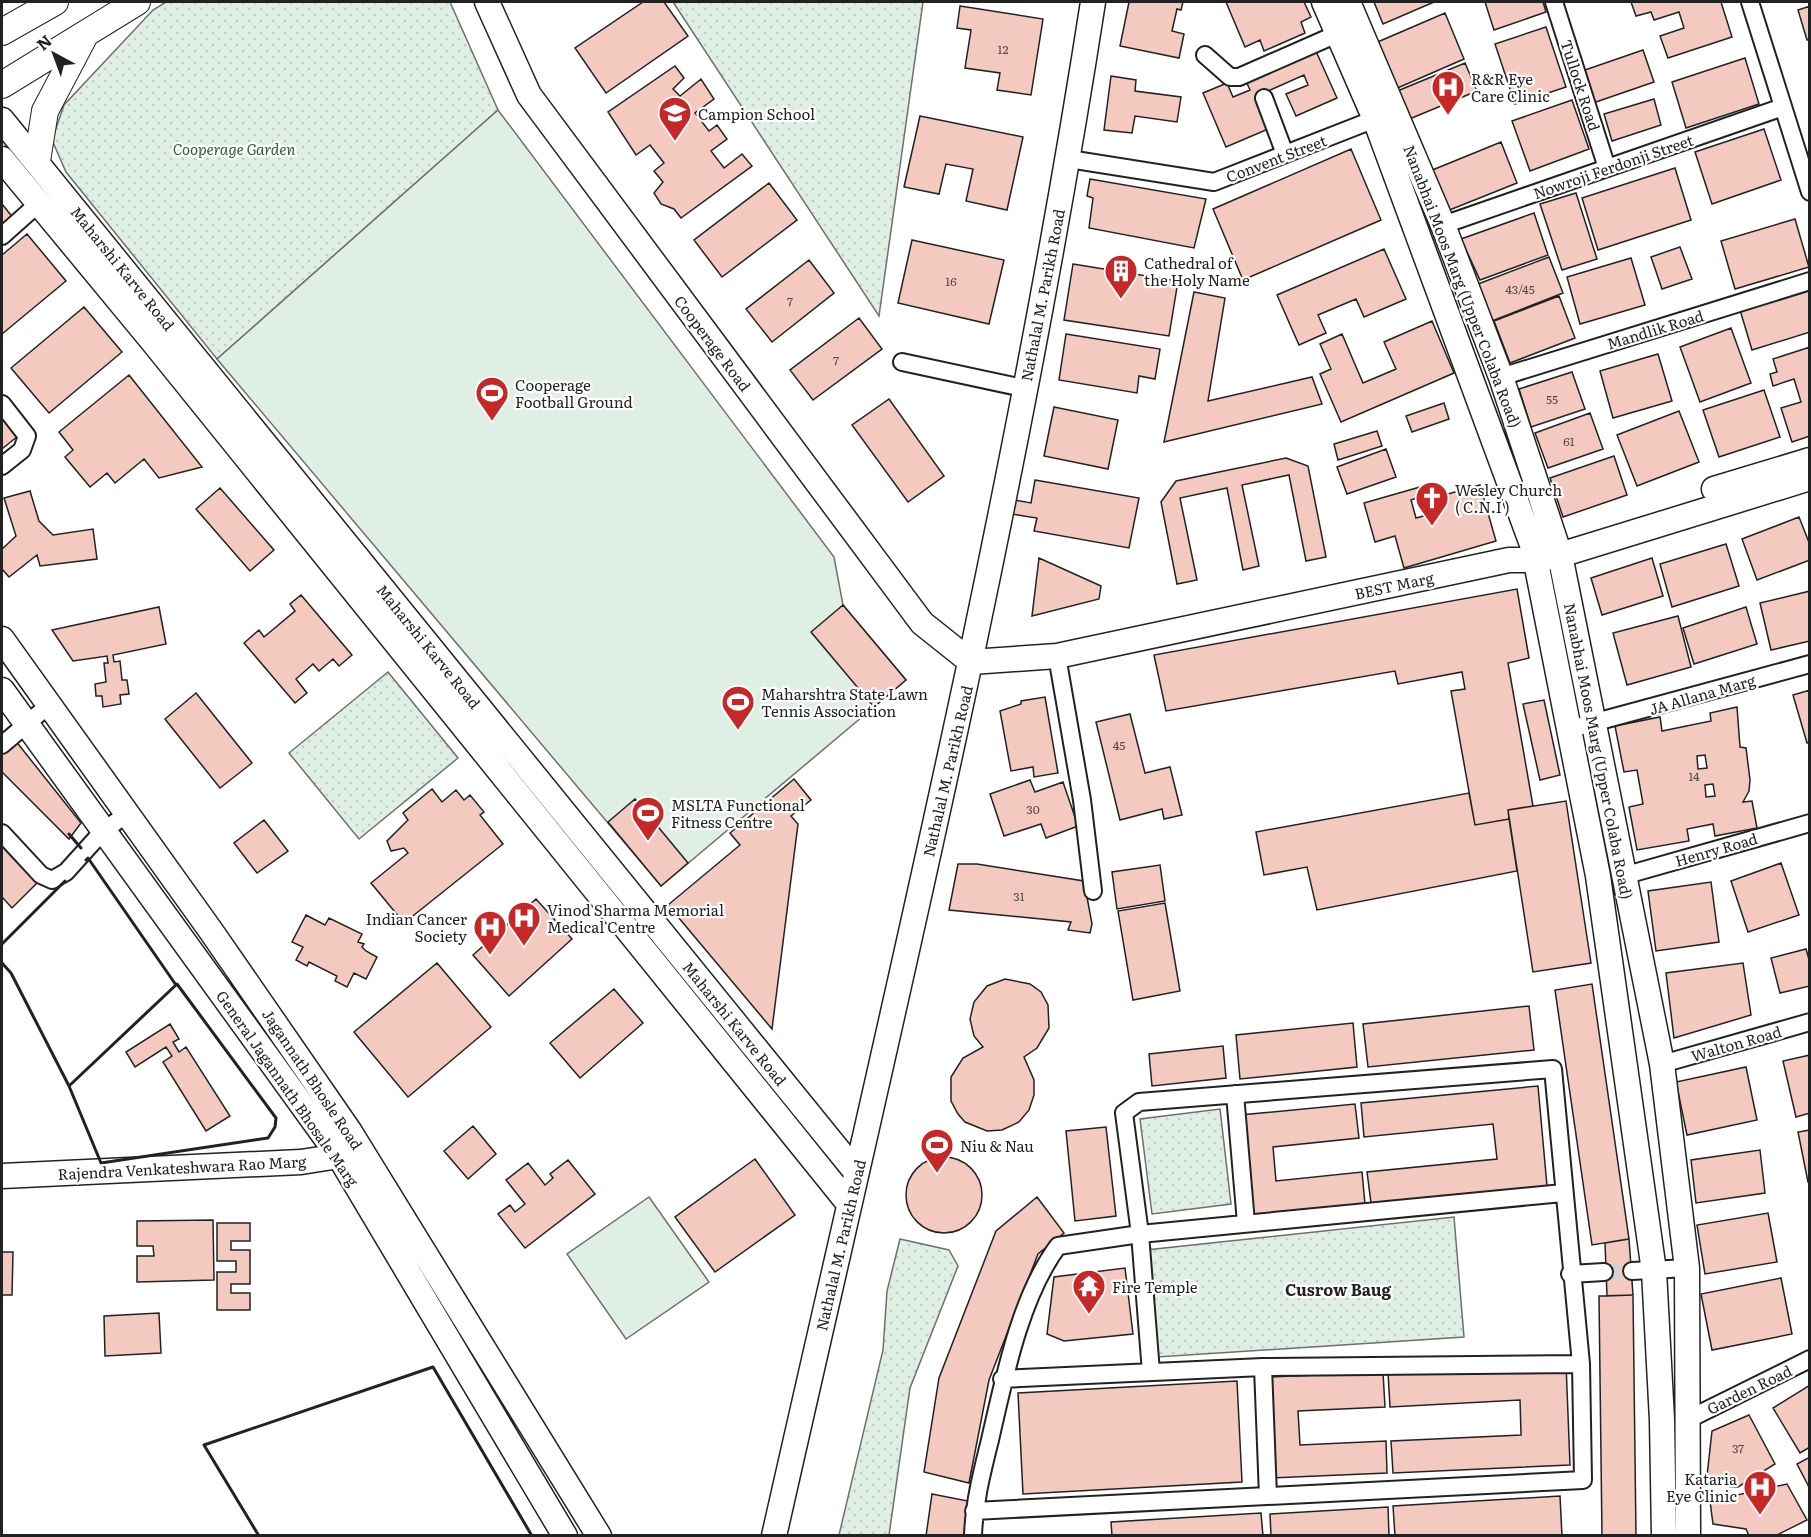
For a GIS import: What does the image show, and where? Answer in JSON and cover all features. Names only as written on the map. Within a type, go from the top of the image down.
[{"type":"main road","points":[[2,32],[55,2]]},
{"type":"main road","points":[[2,85],[137,2]]},
{"type":"main road","points":[[38,161],[45,111],[87,33]]},
{"type":"street","name":"Cooperage Road","points":[[487,2],[529,95],[922,623],[971,662]]},
{"type":"street","name":"Nathalal M. Parikh Road","points":[[774,1536],[971,662],[1069,159],[1093,2]]},
{"type":"street","name":"Nanabhai Moos Marg (Upper Colaba Road)","points":[[1324,2],[1375,119],[1546,550],[1570,729],[1598,876],[1662,1420],[1664,1536]]},
{"type":"street","name":"Nanabhai Moos Marg (Upper Colaba Road)","points":[[1348,2],[1443,225],[1501,377],[1595,724],[1623,876],[1662,1064],[1687,1268],[1688,1536]]},
{"type":"street","name":"Tullock Road","points":[[1554,2],[1607,168]]},
{"type":"street","points":[[1750,2],[1809,192]]},
{"type":"street","points":[[1205,55],[1230,77],[1239,78],[1337,34]]},
{"type":"street","points":[[1264,98],[1286,154]]},
{"type":"street","name":"Nowroji Ferdonji Street","points":[[1443,225],[1783,107]]},
{"type":"street","name":"Convent Street","points":[[1069,159],[1214,182],[1375,119]]},
{"type":"street","name":"Maharshi Karve Road","points":[[2,120],[38,161],[856,1172]]},
{"type":"street","name":"Maharshi Karve Road","points":[[2,159],[849,1204]]},
{"type":"street","points":[[2,236],[39,203]]},
{"type":"street","name":"Mandlik Road","points":[[1501,377],[1809,281]]},
{"type":"street","points":[[902,362],[1023,388]]},
{"type":"street","points":[[2,404],[27,436],[22,450],[2,466]]},
{"type":"street","points":[[1546,550],[1809,460]]},
{"type":"street","points":[[1546,550],[1809,477]]},
{"type":"street","name":"BEST Marg","points":[[971,662],[1057,656],[1509,560],[1546,550]]},
{"type":"street","name":"Jagannath Bhosle Road","points":[[2,639],[127,814],[599,1536]]},
{"type":"street","points":[[1057,656],[1082,800],[1093,891]]},
{"type":"street","name":"JA Allana Marg","points":[[1570,729],[1809,664]]},
{"type":"street","name":"General Jagannath Bhosale Marg","points":[[2,690],[104,831],[350,1152],[565,1536]]},
{"type":"street","points":[[2,745],[49,705]]},
{"type":"street","points":[[2,833],[41,875],[52,880],[66,872],[104,831],[127,814]]},
{"type":"street","name":"Henry Road","points":[[1623,876],[1809,823]]},
{"type":"street","name":"Walton Road","points":[[1662,1064],[1809,1022]]},
{"type":"street","points":[[974,1511],[1583,1480],[1581,1364],[1570,1274],[1553,1069],[1139,1101],[1124,1113],[1140,1234],[1151,1372]]},
{"type":"street","points":[[1235,1094],[1246,1223]]},
{"type":"street","name":"Rajendra Venkateshwara Rao Marg","points":[[2,1176],[301,1162],[350,1152]]},
{"type":"street","points":[[973,1536],[974,1511],[1002,1379],[1042,1267],[1058,1246],[1140,1234],[1563,1193]]},
{"type":"street","points":[[1643,1271],[1687,1268]]},
{"type":"street","points":[[1570,1274],[1604,1272]]},
{"type":"street","name":"Garden Road","points":[[1689,1419],[1809,1359]]},
{"type":"street","points":[[1002,1379],[1263,1367],[1581,1364]]},
{"type":"street","points":[[1263,1367],[1268,1496]]},
{"type":"green space","name":"Cooperage Garden","points":[[166,2],[450,2],[498,110],[217,359],[66,172],[52,140],[64,105],[153,10]]},
{"type":"green space","points":[[673,2],[923,2],[879,316]]},
{"type":"green space","points":[[498,110],[834,557],[843,605],[906,680],[661,886],[217,359]]},
{"type":"green space","points":[[388,672],[458,758],[359,839],[289,753]]},
{"type":"green space","points":[[1220,1109],[1231,1204],[1152,1214],[1140,1119]]},
{"type":"green space","points":[[649,1197],[709,1282],[626,1339],[567,1254]]},
{"type":"green space","points":[[1454,1217],[1464,1337],[1157,1357],[1146,1250]]},
{"type":"green space","points":[[900,1239],[949,1250],[958,1266],[910,1388],[889,1535],[839,1535],[883,1350],[887,1291]]},
{"type":"water","points":[[966,1183],[971,1190],[973,1200],[971,1212],[964,1220],[955,1225],[945,1226],[935,1223],[926,1216],[920,1206],[918,1192],[933,1201],[945,1200],[960,1184]]},
{"type":"building","points":[[643,2],[664,2],[688,36],[606,93],[575,48]]},
{"type":"building","points":[[1129,2],[1183,2],[1181,10],[1177,9],[1172,31],[1184,34],[1179,58],[1120,46]]},
{"type":"building","points":[[1226,2],[1304,2],[1311,17],[1301,22],[1305,33],[1264,51],[1260,40],[1245,47]]},
{"type":"building","points":[[1374,2],[1434,2],[1383,24]]},
{"type":"building","points":[[1485,2],[1543,2],[1546,12],[1494,30]]},
{"type":"building","points":[[1631,2],[1721,2],[1732,37],[1668,58],[1660,36],[1684,28],[1679,12],[1654,20],[1651,12],[1636,16]]},
{"type":"building","points":[[960,6],[1043,19],[1031,95],[997,90],[1000,73],[965,68],[971,30],[957,28]]},
{"type":"building","points":[[1810,6],[1810,39],[1807,40],[1798,10]]},
{"type":"building","points":[[1445,13],[1464,59],[1393,90],[1373,44]]},
{"type":"building","points":[[1546,27],[1566,87],[1515,104],[1495,44]]},
{"type":"building","points":[[1315,49],[1337,98],[1296,116],[1286,94],[1308,85],[1304,75],[1259,95],[1273,127],[1226,147],[1203,93],[1227,83],[1233,97],[1250,90],[1245,79]]},
{"type":"building","points":[[1643,50],[1654,82],[1593,103],[1582,71]]},
{"type":"building","points":[[1745,58],[1759,104],[1686,128],[1672,82]]},
{"type":"building","points":[[1465,63],[1477,91],[1407,120],[1395,92]]},
{"type":"building","name":"Campion School","points":[[675,66],[684,78],[673,89],[680,96],[701,79],[714,99],[695,113],[709,131],[717,125],[727,139],[711,151],[724,168],[742,154],[752,166],[681,218],[674,209],[661,204],[654,193],[663,182],[654,171],[664,163],[650,145],[636,155],[608,112]]},
{"type":"building","points":[[1111,76],[1136,80],[1135,91],[1181,97],[1177,122],[1135,116],[1132,133],[1104,130]]},
{"type":"building","points":[[1654,99],[1661,125],[1612,141],[1604,114]]},
{"type":"building","points":[[1572,100],[1589,149],[1530,171],[1512,121]]},
{"type":"building","points":[[920,116],[1023,137],[1007,210],[966,201],[973,169],[946,164],[939,194],[904,187]]},
{"type":"building","points":[[1764,129],[1781,180],[1712,204],[1695,152]]},
{"type":"building","points":[[1501,142],[1517,183],[1447,211],[1430,171]]},
{"type":"building","points":[[1351,149],[1381,220],[1243,280],[1213,209]]},
{"type":"building","points":[[1675,168],[1691,220],[1598,250],[1582,198]]},
{"type":"building","points":[[1090,179],[1206,199],[1194,248],[1089,228],[1093,198],[1087,196]]},
{"type":"building","points":[[769,183],[797,220],[722,277],[694,240]]},
{"type":"building","points":[[1576,193],[1597,259],[1562,270],[1540,204]]},
{"type":"building","points":[[2,204],[14,219],[2,229]]},
{"type":"building","points":[[1534,213],[1548,255],[1480,280],[1461,239]]},
{"type":"building","points":[[1795,219],[1809,267],[1735,289],[1721,241]]},
{"type":"building","points":[[27,234],[66,281],[2,334],[2,255]]},
{"type":"building","points":[[912,240],[1004,260],[989,324],[898,303]]},
{"type":"building","points":[[1680,247],[1692,279],[1662,289],[1651,257]]},
{"type":"building","points":[[1384,249],[1406,299],[1364,317],[1356,299],[1318,315],[1326,333],[1299,345],[1277,295]]},
{"type":"building","points":[[1549,257],[1563,293],[1492,321],[1478,284]]},
{"type":"building","points":[[1631,258],[1645,305],[1580,324],[1567,277]]},
{"type":"building","points":[[809,260],[834,293],[772,342],[746,309]]},
{"type":"building","name":"Cathedral of the Holy Name","points":[[1073,264],[1178,281],[1169,336],[1064,320]]},
{"type":"building","points":[[1810,288],[1810,332],[1752,350],[1740,310]]},
{"type":"building","points":[[1194,292],[1225,298],[1208,401],[1312,377],[1322,404],[1164,442]]},
{"type":"building","points":[[1559,296],[1575,338],[1510,363],[1494,321]]},
{"type":"building","points":[[84,307],[122,352],[49,413],[11,368]]},
{"type":"building","points":[[859,318],[882,349],[813,400],[790,370]]},
{"type":"building","points":[[1432,321],[1454,373],[1341,422],[1320,374],[1331,369],[1320,344],[1342,334],[1363,383],[1396,369],[1384,342]]},
{"type":"building","points":[[1731,328],[1751,383],[1700,402],[1680,347]]},
{"type":"building","points":[[1066,334],[1160,349],[1155,379],[1139,376],[1137,393],[1059,380]]},
{"type":"building","points":[[1810,347],[1810,436],[1792,442],[1781,408],[1801,402],[1794,379],[1773,386],[1770,374],[1777,372],[1773,359]]},
{"type":"building","points":[[1658,354],[1672,401],[1613,418],[1600,371]]},
{"type":"building","points":[[1572,372],[1585,409],[1531,427],[1519,389]]},
{"type":"building","points":[[129,375],[202,467],[159,478],[144,459],[115,483],[107,473],[90,487],[65,457],[73,450],[59,432]]},
{"type":"building","points":[[1764,390],[1780,437],[1719,457],[1703,410]]},
{"type":"building","points":[[889,399],[944,476],[908,502],[852,425]]},
{"type":"building","points":[[1444,403],[1449,419],[1412,432],[1406,416]]},
{"type":"building","points":[[1054,407],[1118,420],[1108,469],[1044,456]]},
{"type":"building","points":[[1679,411],[1699,462],[1637,486],[1617,435]]},
{"type":"building","points":[[1590,413],[1603,449],[1548,468],[1535,433]]},
{"type":"building","points":[[2,416],[18,436],[2,449]]},
{"type":"building","points":[[1377,431],[1382,446],[1338,460],[1334,444]]},
{"type":"building","points":[[1386,449],[1396,477],[1347,494],[1337,467]]},
{"type":"building","points":[[1614,456],[1627,495],[1563,517],[1550,478]]},
{"type":"building","points":[[1286,458],[1308,466],[1326,557],[1306,561],[1289,475],[1242,485],[1259,566],[1243,570],[1227,488],[1180,498],[1197,580],[1177,584],[1161,502],[1176,481]]},
{"type":"building","points":[[1035,480],[1139,498],[1129,548],[1034,531],[1037,518],[1011,514],[1014,500],[1031,503]]},
{"type":"building","name":"Wesley Church ( C.N.I )","points":[[1480,485],[1496,541],[1404,568],[1395,536],[1375,542],[1364,503],[1420,487],[1422,496],[1411,500],[1416,518],[1434,513],[1430,499]]},
{"type":"building","points":[[220,488],[274,550],[250,571],[196,509]]},
{"type":"building","points":[[30,491],[39,521],[53,535],[93,529],[97,559],[40,566],[37,555],[9,577],[2,569],[2,549],[16,536],[4,498]]},
{"type":"building","points":[[1799,517],[1810,545],[1810,560],[1757,580],[1742,539]]},
{"type":"building","points":[[1726,544],[1739,586],[1672,607],[1660,564]]},
{"type":"building","points":[[1039,558],[1101,586],[1099,599],[1032,616]]},
{"type":"building","points":[[1652,558],[1663,596],[1602,615],[1591,578]]},
{"type":"building","points":[[1517,589],[1529,658],[1508,663],[1533,806],[1508,810],[1509,819],[1475,825],[1451,691],[1465,689],[1462,672],[1398,684],[1395,671],[1166,711],[1154,655]]},
{"type":"building","points":[[1810,591],[1810,641],[1771,650],[1760,603]]},
{"type":"building","points":[[301,595],[352,655],[339,666],[333,659],[319,671],[313,664],[296,679],[307,693],[295,703],[244,643],[259,630],[264,637],[295,611],[290,604]]},
{"type":"building","points":[[843,605],[906,680],[874,707],[811,632]]},
{"type":"building","points":[[159,607],[166,644],[113,655],[114,662],[120,661],[122,680],[127,680],[129,694],[120,695],[121,704],[103,707],[102,696],[96,696],[95,684],[106,682],[104,663],[108,663],[107,656],[73,661],[52,630]]},
{"type":"building","points":[[1746,607],[1757,644],[1694,664],[1683,628]]},
{"type":"building","points":[[1678,616],[1691,667],[1627,685],[1613,633]]},
{"type":"building","points":[[1810,690],[1810,742],[1807,743],[1793,695]]},
{"type":"building","points":[[196,693],[252,763],[220,788],[165,719]]},
{"type":"building","points":[[1045,697],[1058,773],[1034,777],[1033,767],[1011,771],[1000,711],[1021,704],[1021,701]]},
{"type":"building","points":[[1544,700],[1560,775],[1540,780],[1523,704]]},
{"type":"building","points":[[1737,707],[1740,747],[1746,748],[1750,780],[1749,791],[1743,802],[1752,801],[1757,828],[1715,836],[1713,824],[1687,829],[1689,841],[1637,850],[1629,807],[1643,804],[1637,770],[1624,772],[1615,726],[1660,717],[1662,731],[1711,721],[1710,713]],"holes":[[[1705,755],[1707,768],[1698,769],[1697,756]],[[1713,784],[1715,796],[1706,797],[1705,785]]]},
{"type":"building","points":[[1130,714],[1145,773],[1170,767],[1182,815],[1164,819],[1162,809],[1120,820],[1096,722]]},
{"type":"building","points":[[15,740],[81,823],[69,839],[2,772],[2,753]]},
{"type":"building","points":[[794,779],[811,800],[791,816],[798,824],[772,1029],[668,905],[740,845],[730,833]]},
{"type":"building","points":[[1030,780],[1035,792],[1063,782],[1078,826],[1046,838],[1041,824],[1004,836],[990,794]]},
{"type":"building","points":[[432,789],[442,802],[456,790],[464,800],[470,795],[484,812],[480,815],[503,844],[404,923],[371,883],[408,853],[404,848],[391,851],[387,841],[408,820],[403,813]]},
{"type":"building","points":[[1469,793],[1475,825],[1509,819],[1517,871],[1317,910],[1307,867],[1264,875],[1256,832]]},
{"type":"building","name":"MSLTA Functional Fitness Centre","points":[[635,799],[688,863],[661,886],[608,822]]},
{"type":"building","points":[[1566,801],[1591,963],[1533,972],[1508,810]]},
{"type":"building","points":[[264,820],[288,851],[257,873],[234,843]]},
{"type":"building","points":[[2,843],[39,881],[12,908],[2,897]]},
{"type":"building","points":[[1781,863],[1799,915],[1748,932],[1731,881]]},
{"type":"building","points":[[958,864],[977,864],[1084,881],[1092,924],[1090,933],[1068,930],[1071,922],[949,910]]},
{"type":"building","points":[[1160,865],[1165,901],[1117,909],[1112,872]]},
{"type":"building","points":[[1711,882],[1719,942],[1656,951],[1648,891]]},
{"type":"building","points":[[536,899],[572,939],[509,996],[473,955]]},
{"type":"building","points":[[1165,903],[1180,991],[1133,1000],[1118,911]]},
{"type":"building","points":[[306,915],[325,925],[329,918],[362,934],[358,942],[364,944],[362,947],[366,951],[377,957],[366,979],[354,973],[347,987],[335,981],[337,976],[309,962],[307,966],[296,960],[303,947],[292,942]]},
{"type":"building","points":[[1806,949],[1810,963],[1810,986],[1780,993],[1771,958]]},
{"type":"building","points":[[437,963],[491,1027],[408,1097],[354,1032]]},
{"type":"building","points":[[1743,963],[1751,1015],[1674,1038],[1666,973]]},
{"type":"building","points":[[1005,979],[1030,984],[1041,992],[1048,1005],[1049,1028],[1037,1048],[1024,1057],[1034,1080],[1034,1095],[1029,1110],[1019,1122],[1002,1130],[987,1131],[965,1122],[958,1114],[951,1101],[951,1077],[963,1058],[983,1047],[974,1036],[970,1019],[974,1002],[987,986]]},
{"type":"building","points":[[1592,984],[1629,1239],[1592,1245],[1555,990]]},
{"type":"building","points":[[614,989],[643,1023],[580,1078],[550,1043]]},
{"type":"building","points":[[1529,1006],[1534,1050],[1368,1067],[1363,1024]]},
{"type":"building","points":[[1353,1023],[1357,1067],[1240,1079],[1236,1035]]},
{"type":"building","points":[[170,1024],[179,1039],[173,1042],[179,1052],[186,1047],[230,1116],[206,1131],[163,1062],[172,1056],[166,1047],[135,1067],[126,1052]]},
{"type":"building","points":[[1223,1046],[1226,1078],[1152,1086],[1149,1054]]},
{"type":"building","points":[[1810,1055],[1810,1113],[1796,1117],[1783,1061]]},
{"type":"building","points":[[1746,1067],[1757,1120],[1687,1135],[1676,1082]]},
{"type":"building","points":[[1538,1086],[1547,1186],[1371,1203],[1367,1172],[1497,1159],[1493,1124],[1364,1137],[1361,1103]]},
{"type":"building","points":[[1355,1104],[1359,1138],[1273,1147],[1276,1181],[1362,1172],[1365,1204],[1250,1215],[1240,1115]]},
{"type":"building","points":[[473,1126],[496,1154],[468,1179],[444,1151]]},
{"type":"building","points":[[1106,1127],[1116,1216],[1075,1221],[1066,1131]]},
{"type":"building","points":[[1810,1130],[1810,1181],[1808,1182],[1798,1132]]},
{"type":"building","points":[[1760,1150],[1765,1193],[1696,1203],[1691,1160]]},
{"type":"building","points":[[944,1157],[958,1160],[971,1168],[979,1181],[982,1195],[979,1209],[971,1222],[958,1230],[944,1233],[930,1230],[917,1222],[909,1209],[906,1195],[909,1181],[917,1168],[930,1160]]},
{"type":"building","points":[[755,1159],[795,1215],[715,1272],[675,1217]]},
{"type":"building","points":[[568,1160],[595,1194],[525,1248],[498,1214],[510,1205],[515,1212],[525,1204],[506,1180],[528,1163],[545,1185],[553,1178],[550,1174]]},
{"type":"building","points":[[1037,1197],[1064,1233],[1038,1254],[989,1380],[969,1483],[924,1472],[939,1378],[996,1231]]},
{"type":"building","points":[[1768,1213],[1777,1262],[1705,1274],[1697,1225]]},
{"type":"building","points":[[213,1220],[214,1280],[137,1282],[137,1256],[154,1256],[153,1246],[137,1246],[137,1221]]},
{"type":"building","points":[[217,1223],[250,1223],[250,1241],[231,1241],[231,1250],[250,1250],[250,1284],[231,1284],[231,1293],[250,1293],[250,1310],[217,1310],[217,1272],[236,1272],[236,1261],[217,1261]]},
{"type":"building","points":[[1629,1239],[1633,1295],[1607,1296],[1605,1243]]},
{"type":"building","points":[[2,1252],[13,1252],[12,1295],[2,1295]]},
{"type":"building","points":[[1125,1268],[1133,1334],[1064,1341],[1047,1334],[1054,1277]]},
{"type":"building","points":[[1781,1278],[1792,1334],[1712,1350],[1701,1294]]},
{"type":"building","points":[[1633,1295],[1636,1536],[1602,1536],[1599,1296]]},
{"type":"building","points":[[159,1313],[161,1353],[105,1356],[104,1316]]},
{"type":"building","points":[[1566,1364],[1570,1465],[1393,1473],[1391,1441],[1521,1435],[1520,1400],[1390,1407],[1388,1372]]},
{"type":"building","points":[[1383,1372],[1385,1407],[1298,1411],[1300,1445],[1386,1441],[1387,1473],[1271,1478],[1268,1377]]},
{"type":"building","points":[[1237,1381],[1242,1482],[1023,1494],[1018,1393]]},
{"type":"building","points":[[1810,1385],[1810,1447],[1800,1453],[1773,1408]]},
{"type":"building","points":[[1749,1415],[1775,1464],[1738,1487],[1706,1485],[1712,1431]]},
{"type":"building","points":[[1810,1457],[1810,1489],[1797,1464]]},
{"type":"building","points":[[1787,1484],[1807,1520],[1775,1536],[1749,1536],[1746,1529],[1713,1524],[1710,1501]]},
{"type":"building","points":[[932,1494],[968,1501],[964,1536],[926,1536]]},
{"type":"building","points":[[1560,1496],[1562,1536],[1395,1536],[1393,1506]]},
{"type":"building","points":[[1388,1507],[1389,1536],[1271,1536],[1270,1514]]},
{"type":"building","points":[[1261,1513],[1263,1536],[1112,1536],[1111,1522]]},
{"type":"tunnel","points":[[1604,1272],[1632,1271]]},
{"type":"wall","points":[[69,834],[81,848]]},
{"type":"wall","points":[[86,860],[88,858],[176,985]]},
{"type":"wall","points":[[2,944],[65,881]]},
{"type":"wall","points":[[2,963],[11,973],[69,1086]]},
{"type":"wall","points":[[177,984],[276,1118],[275,1127],[268,1138],[101,1163],[69,1086],[177,984]]},
{"type":"wall","points":[[259,1536],[204,1445],[433,1367],[532,1536]]},
{"type":"place","name":"R&R Eye Care Clinic","points":[[1448,116]]},
{"type":"place","name":"Campion School","points":[[675,142]]},
{"type":"place","name":"Cathedral of the Holy Name","points":[[1121,300]]},
{"type":"place","name":"Cooperage Football Ground","points":[[492,422]]},
{"type":"place","name":"Wesley Church ( C.N.I )","points":[[1432,527]]},
{"type":"place","name":"Maharshtra State Lawn Tennis Association","points":[[738,731]]},
{"type":"place","name":"MSLTA Functional Fitness Centre","points":[[648,842]]},
{"type":"place","name":"Vinod Sharma Memorial Medical Centre","points":[[524,947]]},
{"type":"place","name":"Indian Cancer Society","points":[[490,956]]},
{"type":"place","name":"Niu & Nau","points":[[937,1174]]},
{"type":"place","name":"Fire Temple","points":[[1089,1315]]},
{"type":"place","name":"Kataria Eye Clinic","points":[[1760,1516]]},
{"type":"district","name":"Cusrow Baug","points":[[1338,1289]]}]
